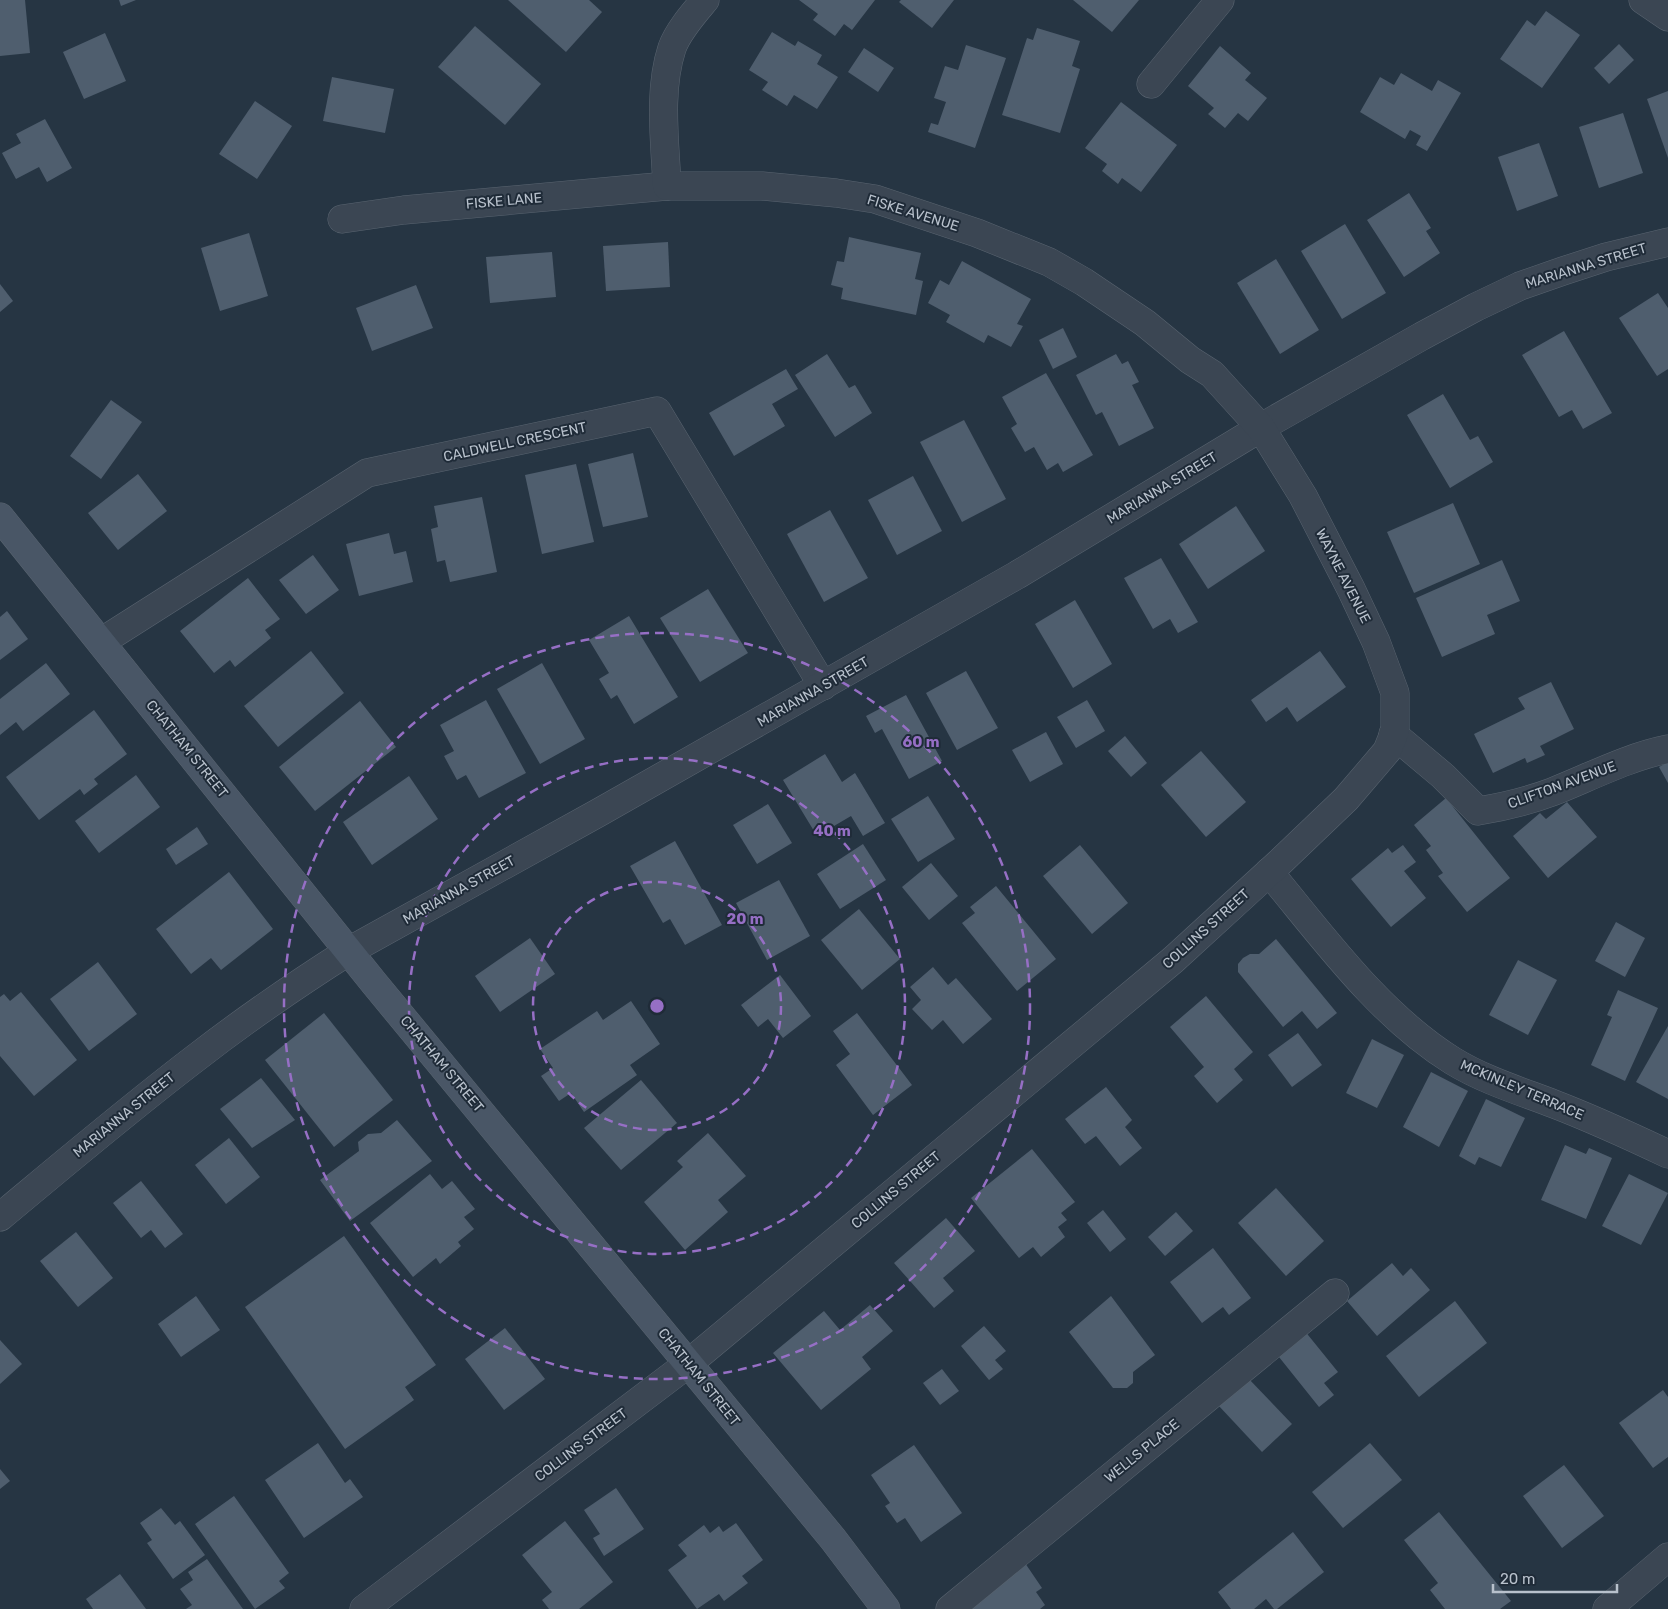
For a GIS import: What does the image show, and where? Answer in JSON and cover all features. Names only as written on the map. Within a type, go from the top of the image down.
[{"type":"main road","name":"CHATHAM STREET","points":[[0,517],[349,951],[833,1539],[886,1609]]},
{"type":"street","points":[[667,186],[664,98],[667,74],[673,46],[691,17],[705,0]]},
{"type":"street","points":[[1151,84],[1220,0]]},
{"type":"street","points":[[1643,0],[1668,17]]},
{"type":"street","name":"FISKE LANE","points":[[342,220],[404,210],[667,186]]},
{"type":"street","name":"FISKE AVENUE","points":[[667,186],[762,186],[836,193],[875,200],[1018,248],[1049,262],[1084,282],[1145,323],[1190,360],[1212,374],[1261,428]]},
{"type":"street","name":"MARIANNA STREET","points":[[0,1217],[197,1056],[349,951],[607,809],[1018,576],[1261,428],[1422,336],[1520,286],[1606,257],[1668,242]]},
{"type":"street","name":"CALDWELL CRESCENT","points":[[101,642],[367,473],[657,411],[823,686]]},
{"type":"street","name":"WAYNE AVENUE","points":[[1261,428],[1303,496],[1352,589],[1376,642],[1395,693],[1395,731],[1393,734]]},
{"type":"street","name":"CLIFTON AVENUE","points":[[1393,734],[1443,776],[1478,811],[1524,802],[1628,761],[1668,749]]},
{"type":"street","name":"COLLINS STREET","points":[[377,1606],[688,1363],[1173,960],[1346,799],[1387,751],[1393,734]]},
{"type":"street","name":"MCKINLEY TERRACE","points":[[1269,872],[1374,997],[1402,1024],[1453,1061],[1497,1082],[1620,1131],[1668,1154]]},
{"type":"street","name":"WELLS PLACE","points":[[950,1609],[1335,1293]]},
{"type":"street","points":[[1616,1606],[1668,1557]]},
{"type":"building","points":[[0,0],[25,0],[30,53],[0,56]]},
{"type":"building","points":[[119,0],[136,0],[121,6]]},
{"type":"building","points":[[508,0],[589,0],[602,12],[566,52]]},
{"type":"building","points":[[799,0],[875,0],[852,30],[844,24],[835,36],[813,20],[818,14]]},
{"type":"building","points":[[901,0],[954,0],[932,28],[899,2]]},
{"type":"building","points":[[1073,0],[1139,0],[1112,32]]},
{"type":"building","points":[[1546,11],[1580,35],[1542,88],[1500,59],[1527,20],[1535,26]]},
{"type":"building","points":[[475,26],[541,84],[505,125],[438,67]]},
{"type":"building","points":[[1037,28],[1080,41],[1072,66],[1080,69],[1060,133],[1002,115],[1027,38],[1033,40]]},
{"type":"building","points":[[772,32],[795,46],[798,41],[822,55],[817,64],[838,77],[817,109],[794,95],[787,106],[762,90],[768,82],[749,70]]},
{"type":"building","points":[[105,33],[126,81],[84,99],[63,52]]},
{"type":"building","points":[[1619,44],[1634,60],[1609,84],[1594,68]]},
{"type":"building","points":[[966,45],[1006,58],[975,148],[928,132],[931,123],[938,125],[946,102],[934,98],[945,66],[958,70]]},
{"type":"building","points":[[1220,46],[1251,73],[1245,80],[1267,98],[1248,121],[1238,113],[1225,128],[1208,114],[1214,108],[1188,86]]},
{"type":"building","points":[[864,48],[894,68],[878,92],[848,72]]},
{"type":"building","points":[[1401,73],[1432,91],[1438,80],[1461,93],[1427,151],[1416,145],[1421,136],[1410,130],[1405,139],[1360,112],[1380,77],[1394,85]]},
{"type":"building","points":[[332,77],[394,89],[385,133],[323,121]]},
{"type":"building","points":[[1668,91],[1668,158],[1647,99]]},
{"type":"building","points":[[255,101],[292,126],[257,179],[219,154]]},
{"type":"building","points":[[1121,102],[1177,145],[1141,192],[1122,178],[1118,184],[1102,171],[1107,164],[1085,148]]},
{"type":"building","points":[[1623,113],[1643,173],[1599,188],[1579,127]]},
{"type":"building","points":[[45,119],[72,168],[47,182],[39,167],[16,179],[2,153],[21,143],[16,134]]},
{"type":"building","points":[[1539,143],[1558,196],[1517,211],[1498,157]]},
{"type":"building","points":[[1409,193],[1431,228],[1426,231],[1440,253],[1404,277],[1367,220]]},
{"type":"building","points":[[1345,224],[1386,293],[1342,319],[1301,251]]},
{"type":"building","points":[[249,233],[268,296],[220,311],[201,248]]},
{"type":"building","points":[[849,237],[921,253],[915,279],[923,281],[916,315],[841,299],[843,288],[831,285],[837,261],[844,262]]},
{"type":"building","points":[[668,242],[670,287],[606,291],[603,246]]},
{"type":"building","points":[[552,252],[556,297],[490,303],[486,257]]},
{"type":"building","points":[[1276,259],[1319,330],[1280,354],[1237,283]]},
{"type":"building","points":[[962,261],[1031,299],[1017,324],[1023,326],[1011,347],[988,335],[984,343],[946,322],[950,315],[928,303],[940,280],[949,285]]},
{"type":"building","points":[[0,284],[13,301],[0,312]]},
{"type":"building","points":[[416,285],[433,328],[372,351],[356,308]]},
{"type":"building","points":[[1658,293],[1668,308],[1668,369],[1657,376],[1619,318]]},
{"type":"building","points":[[1063,328],[1077,357],[1053,369],[1039,340]]},
{"type":"building","points":[[1564,331],[1612,413],[1583,429],[1572,410],[1559,417],[1522,355]]},
{"type":"building","points":[[827,354],[849,388],[855,385],[872,413],[835,437],[795,375]]},
{"type":"building","points":[[1116,354],[1122,364],[1128,361],[1139,382],[1132,385],[1154,428],[1119,446],[1102,412],[1096,415],[1076,375]]},
{"type":"building","points":[[786,369],[798,389],[772,404],[785,426],[734,456],[709,413]]},
{"type":"building","points":[[1046,373],[1093,455],[1063,472],[1058,463],[1047,470],[1034,447],[1025,452],[1011,428],[1017,424],[1002,397]]},
{"type":"building","points":[[1443,394],[1470,440],[1478,436],[1493,462],[1450,488],[1407,415]]},
{"type":"building","points":[[111,400],[142,422],[101,479],[70,456]]},
{"type":"building","points":[[964,420],[1006,499],[962,522],[920,442]]},
{"type":"building","points":[[633,453],[648,517],[603,527],[588,464]]},
{"type":"building","points":[[576,464],[594,542],[542,554],[525,475]]},
{"type":"building","points":[[138,474],[167,511],[118,550],[88,513]]},
{"type":"building","points":[[913,476],[942,531],[897,555],[868,500]]},
{"type":"building","points":[[482,497],[497,572],[450,582],[445,560],[437,562],[431,529],[438,527],[434,506]]},
{"type":"building","points":[[1453,503],[1480,564],[1414,593],[1387,532]]},
{"type":"building","points":[[1236,506],[1265,551],[1208,589],[1179,544]]},
{"type":"building","points":[[830,510],[868,578],[824,602],[787,534]]},
{"type":"building","points":[[389,533],[394,554],[406,551],[413,582],[359,596],[346,544]]},
{"type":"building","points":[[313,555],[339,590],[306,614],[279,580]]},
{"type":"building","points":[[1161,558],[1198,622],[1178,633],[1170,619],[1153,629],[1124,578]]},
{"type":"building","points":[[1502,560],[1520,601],[1487,615],[1495,634],[1442,657],[1416,598]]},
{"type":"building","points":[[248,578],[280,619],[265,630],[271,638],[235,667],[230,660],[214,673],[180,631]]},
{"type":"building","points":[[708,589],[748,653],[700,682],[660,618]]},
{"type":"building","points":[[1075,600],[1112,664],[1073,688],[1035,624]]},
{"type":"building","points":[[7,611],[28,639],[0,660],[0,617]]},
{"type":"building","points":[[629,616],[678,697],[634,724],[617,695],[611,699],[599,679],[609,673],[589,640]]},
{"type":"building","points":[[311,651],[344,693],[278,747],[244,706]]},
{"type":"building","points":[[1320,651],[1346,687],[1297,722],[1287,707],[1266,722],[1251,700]]},
{"type":"building","points":[[46,663],[70,694],[23,731],[16,722],[0,735],[0,699]]},
{"type":"building","points":[[542,663],[585,739],[540,764],[497,689]]},
{"type":"building","points":[[966,671],[998,728],[957,750],[926,693]]},
{"type":"building","points":[[1551,682],[1574,729],[1540,746],[1545,755],[1527,763],[1525,758],[1493,773],[1474,734],[1525,709],[1518,698]]},
{"type":"building","points":[[906,695],[942,761],[909,779],[882,729],[875,733],[866,716]]},
{"type":"building","points":[[486,700],[526,773],[479,798],[466,775],[457,780],[444,756],[454,751],[440,725]]},
{"type":"building","points":[[1087,700],[1105,731],[1076,748],[1057,717]]},
{"type":"building","points":[[360,701],[396,747],[315,811],[279,767]]},
{"type":"building","points":[[94,710],[127,754],[94,779],[98,784],[84,795],[80,789],[39,820],[6,777]]},
{"type":"building","points":[[1046,732],[1063,764],[1030,782],[1012,750]]},
{"type":"building","points":[[1125,736],[1147,763],[1131,777],[1108,751]]},
{"type":"building","points":[[1201,751],[1246,802],[1206,837],[1161,785]]},
{"type":"building","points":[[825,754],[842,782],[855,773],[885,823],[863,836],[851,816],[817,836],[783,780]]},
{"type":"building","points":[[1668,762],[1668,783],[1659,767]]},
{"type":"building","points":[[136,775],[160,807],[99,853],[75,821]]},
{"type":"building","points":[[409,776],[438,819],[372,865],[343,822]]},
{"type":"building","points":[[928,796],[955,839],[918,862],[891,819]]},
{"type":"building","points":[[1446,798],[1510,878],[1467,912],[1438,876],[1443,873],[1426,850],[1431,846],[1414,825]]},
{"type":"building","points":[[1567,802],[1597,837],[1548,878],[1513,836],[1540,813],[1546,819]]},
{"type":"building","points":[[768,804],[792,843],[757,864],[733,825]]},
{"type":"building","points":[[197,827],[208,844],[176,865],[166,849]]},
{"type":"building","points":[[675,841],[722,925],[685,945],[670,919],[663,923],[630,866]]},
{"type":"building","points":[[863,844],[886,880],[840,909],[817,874]]},
{"type":"building","points":[[1080,845],[1128,903],[1092,934],[1043,876]]},
{"type":"building","points":[[1403,845],[1416,862],[1404,871],[1426,898],[1391,927],[1351,879],[1388,848],[1392,853]]},
{"type":"building","points":[[931,863],[958,896],[929,920],[902,887]]},
{"type":"building","points":[[229,872],[273,929],[221,970],[211,958],[191,974],[156,929]]},
{"type":"building","points":[[779,880],[810,936],[767,960],[736,903]]},
{"type":"building","points":[[996,886],[1056,959],[1017,991],[962,923],[975,913],[970,907]]},
{"type":"building","points":[[859,909],[900,959],[862,990],[821,940]]},
{"type":"building","points":[[1616,922],[1645,938],[1625,977],[1595,961]]},
{"type":"building","points":[[530,938],[555,974],[500,1012],[475,976]]},
{"type":"building","points":[[1276,939],[1337,1013],[1317,1029],[1302,1011],[1283,1027],[1238,972],[1238,964],[1243,958],[1250,954],[1259,954]]},
{"type":"building","points":[[1518,960],[1557,980],[1528,1035],[1489,1015]]},
{"type":"building","points":[[98,962],[137,1014],[89,1051],[50,999]]},
{"type":"building","points":[[933,967],[948,985],[956,978],[992,1019],[963,1044],[943,1020],[932,1030],[912,1009],[921,1000],[910,987]]},
{"type":"building","points":[[780,975],[811,1016],[783,1038],[768,1019],[758,1027],[741,1005]]},
{"type":"building","points":[[1618,990],[1658,1008],[1625,1081],[1591,1065],[1612,1017],[1607,1015]]},
{"type":"building","points":[[21,992],[77,1060],[34,1096],[0,1056],[0,997],[4,994],[10,1001]]},
{"type":"building","points":[[1206,996],[1253,1052],[1234,1069],[1243,1080],[1217,1103],[1194,1076],[1204,1067],[1170,1027]]},
{"type":"building","points":[[631,1001],[660,1044],[630,1065],[637,1075],[584,1112],[571,1093],[559,1101],[541,1076],[553,1068],[540,1049],[597,1011],[603,1020]]},
{"type":"building","points":[[324,1013],[393,1100],[334,1147],[265,1060]]},
{"type":"building","points":[[857,1013],[912,1085],[873,1115],[836,1065],[850,1054],[833,1031]]},
{"type":"building","points":[[1668,1026],[1668,1099],[1636,1082]]},
{"type":"building","points":[[1298,1033],[1322,1065],[1292,1087],[1268,1055]]},
{"type":"building","points":[[1372,1039],[1404,1055],[1377,1108],[1346,1093]]},
{"type":"building","points":[[1431,1072],[1468,1091],[1439,1147],[1403,1127]]},
{"type":"building","points":[[261,1078],[295,1120],[252,1148],[220,1109]]},
{"type":"building","points":[[641,1080],[677,1123],[621,1170],[584,1128]]},
{"type":"building","points":[[1106,1087],[1132,1120],[1125,1127],[1142,1148],[1120,1166],[1096,1136],[1085,1144],[1065,1119]]},
{"type":"building","points":[[1486,1099],[1525,1118],[1501,1167],[1479,1157],[1475,1165],[1459,1156]]},
{"type":"building","points":[[397,1120],[432,1161],[350,1221],[320,1180],[359,1151],[358,1142],[368,1134],[381,1133]]},
{"type":"building","points":[[708,1133],[746,1176],[718,1200],[728,1212],[685,1250],[644,1202],[683,1167],[677,1161]]},
{"type":"building","points":[[229,1138],[260,1177],[226,1204],[195,1165]]},
{"type":"building","points":[[1565,1145],[1586,1154],[1589,1148],[1612,1158],[1586,1219],[1541,1200]]},
{"type":"building","points":[[1032,1149],[1075,1202],[1061,1213],[1067,1220],[1058,1227],[1065,1237],[1041,1257],[1033,1247],[1019,1258],[971,1198]]},
{"type":"building","points":[[430,1174],[442,1189],[452,1181],[475,1209],[464,1217],[474,1229],[458,1242],[461,1246],[440,1264],[436,1258],[413,1277],[370,1223]]},
{"type":"building","points":[[1629,1174],[1668,1193],[1641,1245],[1602,1226]]},
{"type":"building","points":[[141,1181],[183,1234],[165,1248],[151,1230],[141,1238],[113,1203]]},
{"type":"building","points":[[1276,1188],[1324,1241],[1286,1276],[1238,1223]]},
{"type":"building","points":[[1103,1210],[1126,1239],[1110,1252],[1087,1223]]},
{"type":"building","points":[[1176,1212],[1193,1231],[1165,1256],[1148,1237]]},
{"type":"building","points":[[946,1218],[975,1251],[943,1278],[954,1291],[934,1308],[894,1263]]},
{"type":"building","points":[[76,1232],[113,1278],[78,1307],[40,1261]]},
{"type":"building","points":[[344,1236],[436,1365],[405,1387],[414,1400],[345,1449],[245,1307]]},
{"type":"building","points":[[1213,1248],[1251,1298],[1229,1315],[1223,1307],[1202,1323],[1170,1282]]},
{"type":"building","points":[[1392,1263],[1403,1276],[1411,1268],[1430,1290],[1377,1336],[1347,1301]]},
{"type":"building","points":[[196,1296],[220,1330],[181,1357],[158,1324]]},
{"type":"building","points":[[1111,1296],[1155,1355],[1133,1372],[1133,1383],[1127,1388],[1113,1388],[1069,1332]]},
{"type":"building","points":[[1455,1301],[1487,1343],[1419,1397],[1386,1356]]},
{"type":"building","points":[[870,1305],[893,1331],[862,1357],[871,1369],[821,1410],[773,1353],[824,1311],[840,1330]]},
{"type":"building","points":[[984,1326],[1006,1351],[995,1360],[1003,1369],[989,1380],[961,1346]]},
{"type":"building","points":[[505,1328],[545,1379],[504,1410],[465,1359]]},
{"type":"building","points":[[1304,1330],[1338,1372],[1324,1383],[1334,1395],[1319,1407],[1275,1352]]},
{"type":"building","points":[[0,1340],[22,1364],[0,1384]]},
{"type":"building","points":[[942,1369],[959,1391],[940,1405],[923,1383]]},
{"type":"building","points":[[1247,1377],[1292,1424],[1262,1452],[1218,1405]]},
{"type":"building","points":[[1663,1390],[1668,1397],[1668,1457],[1653,1468],[1619,1423]]},
{"type":"building","points":[[318,1443],[345,1483],[350,1479],[363,1497],[304,1538],[265,1480]]},
{"type":"building","points":[[1370,1443],[1402,1480],[1343,1528],[1312,1492]]},
{"type":"building","points":[[914,1445],[962,1513],[921,1542],[905,1518],[897,1523],[885,1506],[890,1503],[871,1475]]},
{"type":"building","points":[[1564,1465],[1604,1516],[1562,1548],[1523,1496]]},
{"type":"building","points":[[0,1469],[10,1481],[0,1489]]},
{"type":"building","points":[[616,1488],[644,1529],[604,1556],[593,1538],[600,1534],[584,1510]]},
{"type":"building","points":[[234,1496],[289,1573],[279,1581],[285,1588],[255,1609],[195,1524]]},
{"type":"building","points":[[161,1508],[175,1525],[180,1521],[205,1555],[173,1579],[147,1543],[152,1540],[140,1523]]},
{"type":"building","points":[[1439,1512],[1511,1601],[1500,1609],[1445,1609],[1430,1590],[1438,1583],[1404,1540]]},
{"type":"building","points":[[565,1521],[613,1582],[579,1609],[549,1609],[542,1600],[552,1592],[522,1555]]},
{"type":"building","points":[[736,1523],[763,1560],[742,1576],[748,1583],[724,1601],[719,1594],[697,1609],[668,1570],[687,1556],[678,1545],[704,1525],[710,1533],[719,1526],[723,1532]]},
{"type":"building","points":[[1293,1532],[1324,1572],[1277,1609],[1274,1609],[1266,1599],[1254,1609],[1231,1609],[1218,1592]]},
{"type":"building","points":[[207,1559],[243,1609],[186,1609],[192,1605],[180,1589],[193,1580],[188,1572]]},
{"type":"building","points":[[1025,1563],[1042,1588],[1036,1592],[1045,1605],[1040,1609],[969,1609]]},
{"type":"building","points":[[120,1574],[146,1609],[93,1609],[86,1599]]}]
